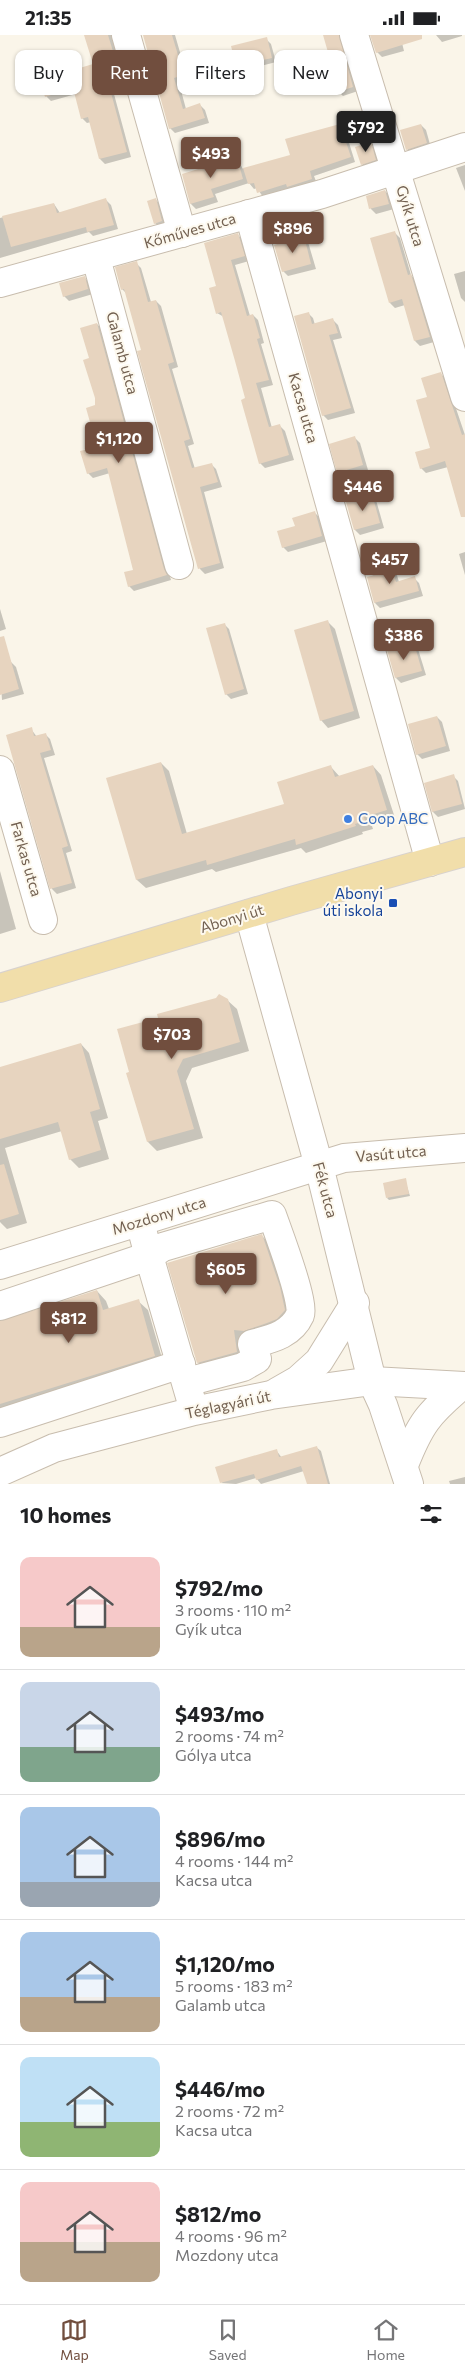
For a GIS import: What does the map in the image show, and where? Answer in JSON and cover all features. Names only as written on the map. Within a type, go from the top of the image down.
[{"type":"main road","name":"Abonyi út","points":[[0,988],[465,852]]},
{"type":"street","points":[[126,35],[182,233]]},
{"type":"street","name":"Gyík utca","points":[[354,35],[397,170],[465,397]]},
{"type":"street","name":"Kőműves utca","points":[[0,283],[96,258],[249,214],[397,170],[465,147]]},
{"type":"street","name":"Kacsa utca","points":[[249,214],[430,862]]},
{"type":"street","name":"Galamb utca","points":[[96,258],[178,565]]},
{"type":"street","name":"Farkas utca","points":[[0,771],[43,920]]},
{"type":"street","name":"Fék utca","points":[[249,914],[319,1166],[372,1381],[406,1474]]},
{"type":"street","name":"Vasút utca","points":[[319,1166],[344,1158],[465,1149]]},
{"type":"street","name":"Mozdony utca","points":[[0,1265],[319,1166]]},
{"type":"street","points":[[223,1196],[232,1227]]},
{"type":"street","points":[[0,1306],[149,1256],[163,1247],[272,1215],[299,1299],[301,1313],[294,1324],[279,1337],[252,1344],[257,1359],[244,1367],[184,1373],[0,1423]]},
{"type":"street","points":[[140,1222],[194,1411]]},
{"type":"street","points":[[272,1395],[298,1380],[320,1361],[354,1303]]},
{"type":"street","name":"Téglagyári út","points":[[0,1471],[54,1448],[194,1411],[272,1395],[372,1381],[463,1386]]},
{"type":"street","name":"Fék utca","points":[[406,1474],[416,1433],[432,1411],[463,1386]]},
{"type":"building","points":[[84,35],[108,35],[113,50],[92,50],[92,61]]},
{"type":"building","points":[[143,35],[172,35],[177,52],[177,77],[174,78],[177,95],[179,95],[183,109],[200,103],[205,118],[169,129],[160,95],[167,95],[167,50],[147,50]]},
{"type":"building","points":[[323,35],[339,35],[343,50],[327,50]]},
{"type":"building","points":[[370,35],[422,35],[422,39],[376,53]]},
{"type":"building","points":[[267,37],[272,58],[264,60],[264,50],[232,50],[231,46]]},
{"type":"building","points":[[92,64],[92,95],[112,95],[127,152],[99,159],[88,117],[81,119],[75,95],[82,95],[82,67]]},
{"type":"building","points":[[347,65],[353,87],[347,89]]},
{"type":"building","points":[[340,124],[351,157],[310,171],[312,179],[287,187],[286,184],[257,193],[254,183],[248,184],[243,168],[290,155],[285,139]]},
{"type":"building","points":[[421,124],[427,143],[406,150],[400,130]]},
{"type":"building","points":[[371,142],[376,160],[361,165],[355,147]]},
{"type":"building","points":[[237,157],[243,179],[211,189],[214,197],[190,204],[182,174]]},
{"type":"building","points":[[385,190],[389,204],[369,209],[366,196]]},
{"type":"building","points":[[106,198],[114,225],[87,232],[86,227],[11,247],[2,216],[54,203],[57,213]]},
{"type":"building","points":[[156,198],[162,221],[154,224],[147,201]]},
{"type":"building","points":[[395,231],[408,275],[411,274],[430,337],[414,341],[402,299],[389,303],[370,238]]},
{"type":"building","points":[[238,233],[245,256],[231,260],[247,316],[253,314],[260,338],[257,339],[269,380],[256,383],[269,427],[280,424],[289,455],[259,464],[241,400],[245,398],[235,361],[221,312],[216,314],[209,288],[216,286],[204,243]]},
{"type":"building","points":[[304,236],[311,264],[282,272],[274,245]]},
{"type":"building","points":[[137,261],[148,302],[156,300],[174,362],[168,364],[190,439],[184,441],[192,468],[212,463],[218,482],[200,487],[220,563],[198,569],[137,351],[141,350],[124,289],[121,290],[115,267]]},
{"type":"building","points":[[85,276],[88,289],[63,297],[59,283]]},
{"type":"building","points":[[309,312],[312,324],[333,318],[338,333],[329,335],[351,408],[322,416],[294,316]]},
{"type":"building","points":[[97,323],[167,575],[128,587],[124,572],[133,570],[107,468],[87,474],[80,451],[97,447],[86,408],[95,405],[95,398],[83,360],[89,358],[80,328]]},
{"type":"building","points":[[441,372],[462,435],[465,434],[465,517],[461,517],[445,461],[420,469],[415,452],[430,448],[416,400],[427,397],[421,378]]},
{"type":"building","points":[[355,436],[363,465],[337,473],[329,444]]},
{"type":"building","points":[[372,494],[380,523],[354,530],[346,502]]},
{"type":"building","points":[[315,511],[322,536],[282,548],[277,531],[295,526],[292,518]]},
{"type":"building","points":[[391,566],[396,582],[415,576],[419,591],[374,603],[367,577],[375,575],[373,571]]},
{"type":"building","points":[[328,620],[354,711],[320,721],[294,630]]},
{"type":"building","points":[[225,623],[244,689],[225,695],[206,628]]},
{"type":"building","points":[[4,636],[19,689],[0,695],[0,637]]},
{"type":"building","points":[[414,643],[422,671],[395,678],[387,650]]},
{"type":"building","points":[[437,716],[446,746],[416,755],[408,724]]},
{"type":"building","points":[[32,727],[34,736],[46,733],[51,750],[40,753],[68,846],[62,848],[72,883],[50,889],[6,735]]},
{"type":"building","points":[[161,762],[182,834],[284,804],[277,782],[331,765],[335,777],[373,765],[387,810],[364,817],[365,821],[355,824],[356,826],[296,845],[295,839],[207,865],[206,860],[136,880],[106,778]]},
{"type":"building","points":[[454,774],[462,804],[432,812],[424,783]]},
{"type":"building","points":[[219,994],[228,999],[240,1042],[183,1059],[177,1071],[194,1129],[147,1142],[126,1073],[129,1072],[117,1029],[158,1018],[157,1014],[216,998]]},
{"type":"building","points":[[81,1043],[100,1109],[90,1112],[101,1150],[69,1160],[58,1122],[0,1139],[0,1067]]},
{"type":"building","points":[[4,1164],[19,1214],[0,1220],[0,1165]]},
{"type":"building","points":[[406,1178],[409,1194],[386,1198],[383,1183]]},
{"type":"building","points":[[262,1234],[280,1287],[285,1310],[277,1319],[267,1323],[244,1331],[234,1330],[237,1352],[197,1363],[167,1263]]},
{"type":"building","points":[[97,1290],[103,1310],[139,1299],[155,1356],[0,1404],[0,1321]]},
{"type":"building","points":[[317,1446],[328,1484],[307,1484],[301,1466],[256,1480],[254,1474],[220,1483],[215,1467],[277,1449],[279,1457]]},
{"type":"place","name":"Coop ABC","points":[[348,819]]},
{"type":"place","name":"Abonyi úti iskola","points":[[393,903]]}]
